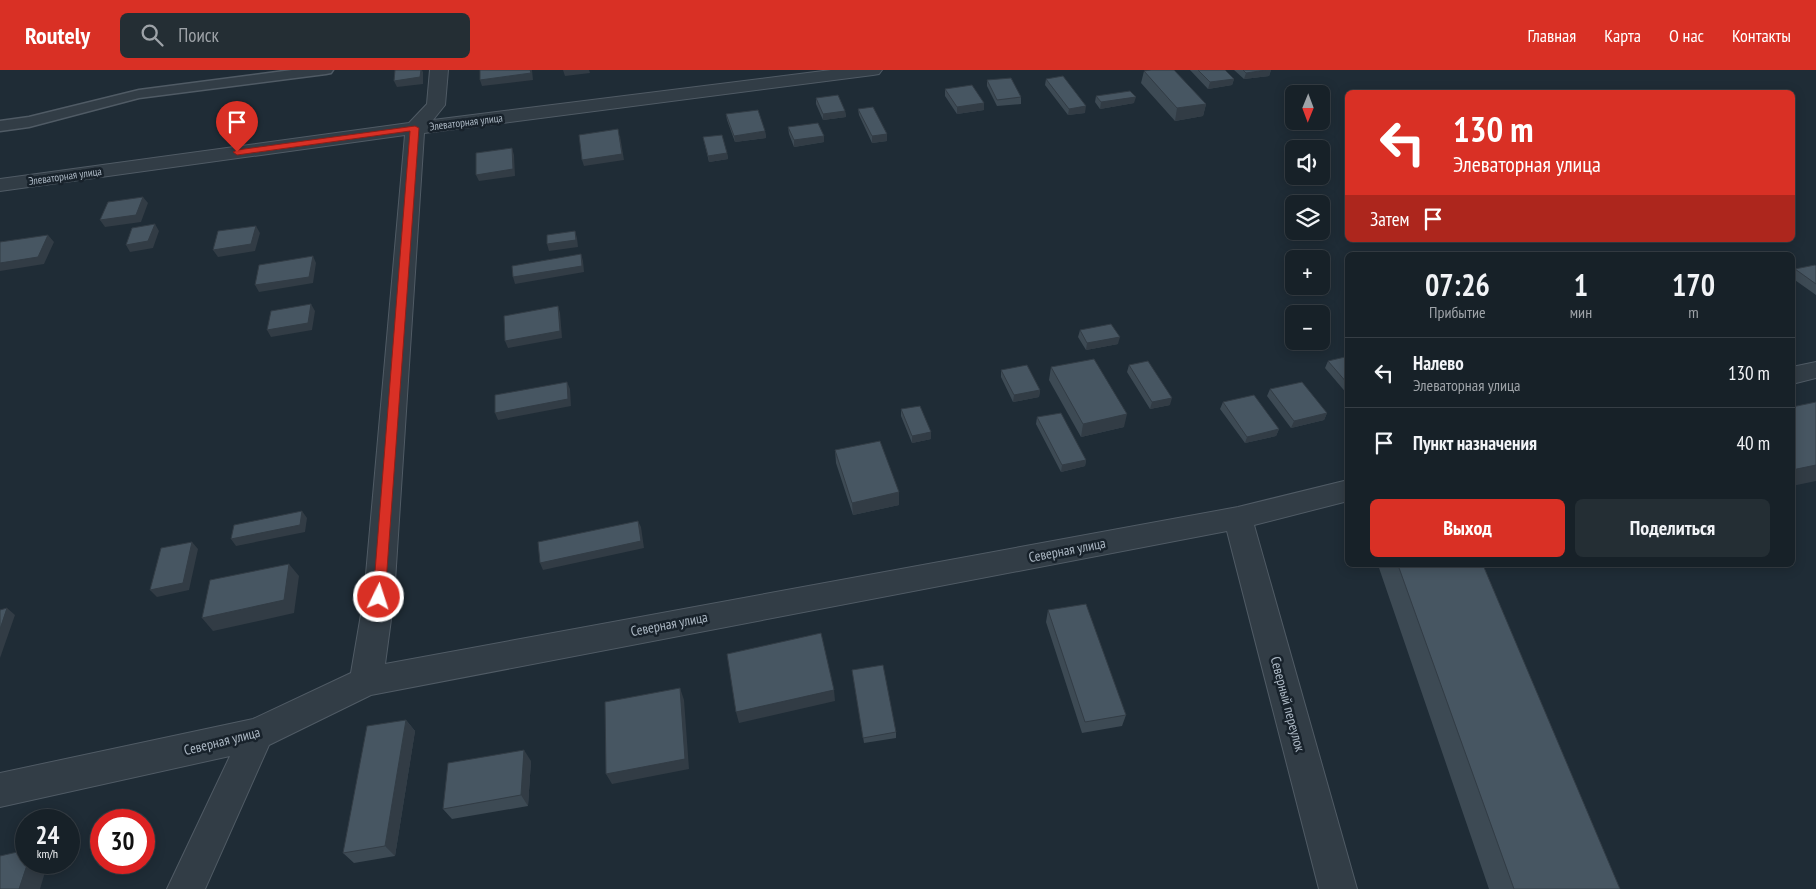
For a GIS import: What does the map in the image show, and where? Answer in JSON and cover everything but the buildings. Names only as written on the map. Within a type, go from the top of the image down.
[{"type":"street","points":[[366,682],[379,597],[415,128],[436,105],[439,70]]},
{"type":"street","name":"Элеваторная улица","points":[[0,185],[415,128],[873,70]]},
{"type":"street","points":[[1795,375],[1816,370]]},
{"type":"street","name":"Северная улица","points":[[0,790],[257,734],[366,682],[1238,518],[1345,491]]},
{"type":"street","name":"Северный переулок","points":[[1238,518],[1338,889]]},
{"type":"street","points":[[186,889],[257,734]]},
{"type":"lane","points":[[0,126],[29,122],[139,94],[326,70]]},
{"type":"route","points":[[237,152],[415,128],[379,597]]}]
